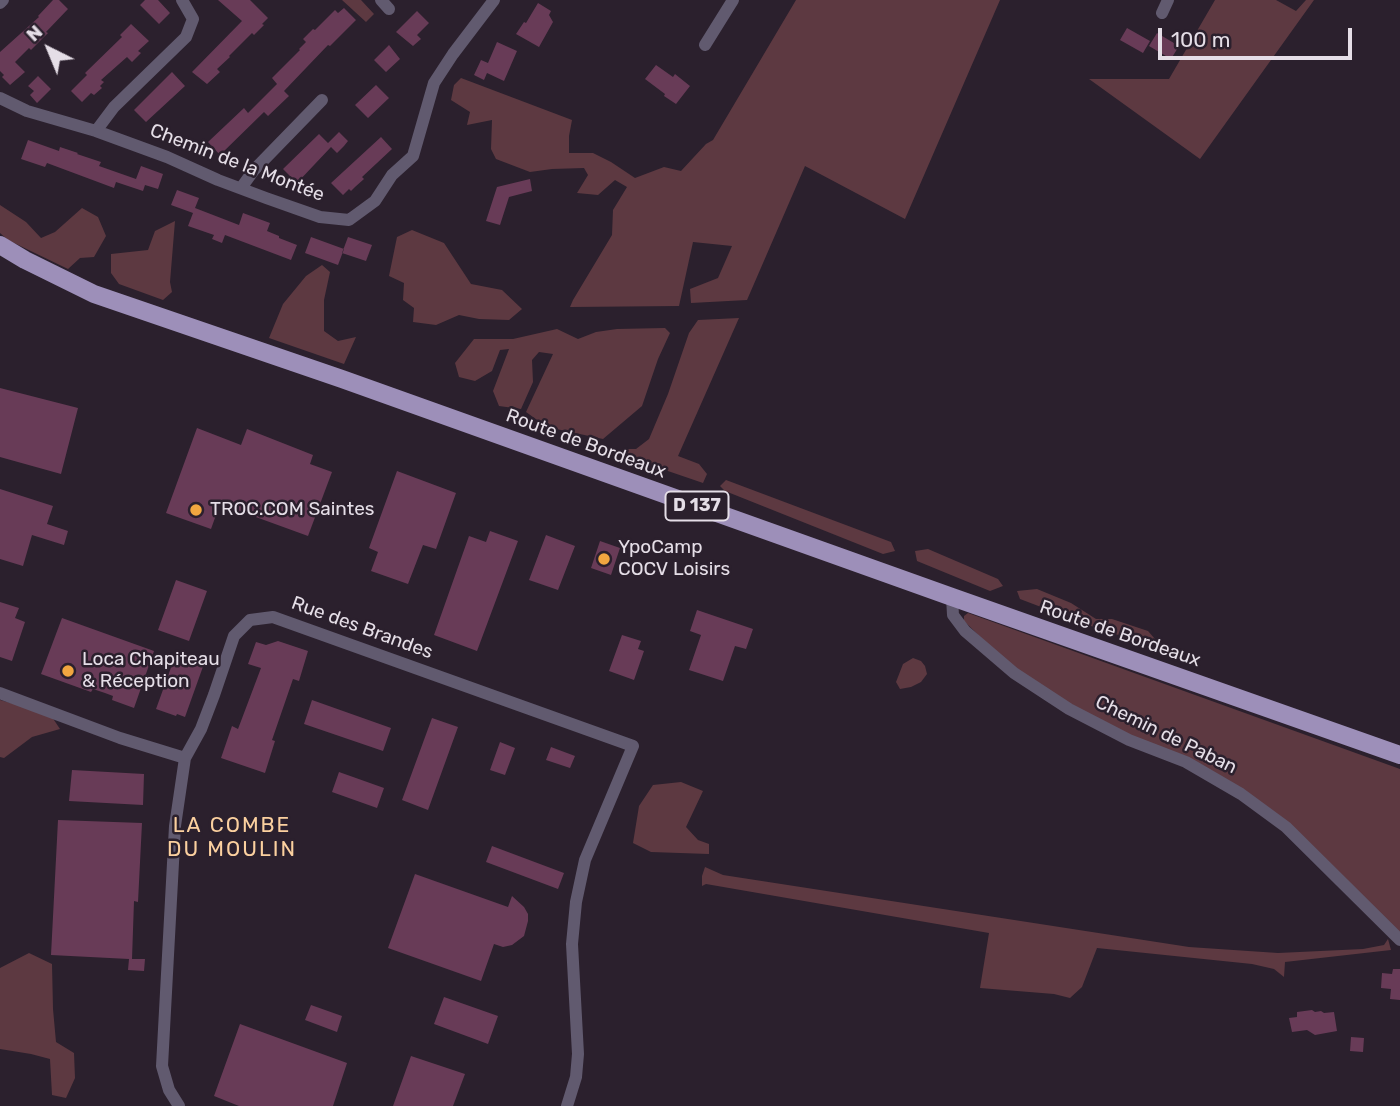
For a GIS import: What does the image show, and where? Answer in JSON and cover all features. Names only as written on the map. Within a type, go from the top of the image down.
[{"type":"main road","name":"Route de Bordeaux","points":[[0,245],[94,294],[342,379],[1400,755]]},
{"type":"street","points":[[96,131],[114,107],[186,37],[193,19],[183,0]]},
{"type":"street","name":"Chemin de la Montée","points":[[0,99],[26,111],[96,131],[167,157],[240,188],[320,217],[349,220],[375,201],[393,175],[413,156],[434,83],[494,0]]},
{"type":"street","points":[[705,45],[733,0]]},
{"type":"street","points":[[1162,13],[1168,0]]},
{"type":"street","points":[[240,188],[322,100]]},
{"type":"street","name":"Chemin de Paban","points":[[952,597],[953,615],[965,631],[1014,673],[1069,709],[1129,740],[1186,762],[1241,794],[1286,827],[1400,940]]},
{"type":"street","name":"Rue des Brandes","points":[[185,758],[201,729],[234,636],[250,620],[273,617],[633,746],[585,860],[576,902],[572,944],[578,1054],[576,1077],[567,1106]]},
{"type":"street","points":[[0,693],[120,738],[185,758],[175,826],[162,1066],[169,1090],[179,1106]]},
{"type":"shaded area","points":[[342,0],[361,0],[374,14],[366,22]]},
{"type":"shaded area","points":[[796,0],[1000,0],[905,219],[805,166],[747,300],[691,303],[690,289],[718,278],[732,246],[693,242],[679,306],[570,307],[612,235],[613,210],[627,187],[615,180],[598,195],[577,193],[588,175],[584,168],[530,172],[496,159],[491,149],[492,120],[467,125],[470,112],[451,100],[454,85],[461,78],[572,120],[569,153],[593,153],[635,178],[664,167],[681,171],[713,140]]},
{"type":"shaded area","points":[[1215,0],[1276,0],[1296,11],[1306,0],[1314,0],[1200,159],[1089,79],[1169,79]]},
{"type":"shaded area","points":[[0,205],[26,222],[41,238],[55,232],[82,208],[98,217],[106,236],[94,257],[80,258],[68,269],[8,240],[0,233]]},
{"type":"shaded area","points":[[175,221],[170,282],[172,292],[163,300],[119,284],[111,273],[111,254],[148,250],[155,231]]},
{"type":"shaded area","points":[[412,230],[444,243],[471,284],[502,290],[522,309],[509,320],[459,315],[436,325],[413,322],[414,308],[403,300],[404,283],[389,276],[397,237]]},
{"type":"shaded area","points":[[322,265],[330,272],[324,300],[324,331],[338,341],[356,337],[344,364],[269,338],[283,304],[306,276]]},
{"type":"shaded area","points":[[739,318],[678,456],[699,464],[707,474],[703,483],[624,456],[625,449],[636,449],[649,439],[689,333],[698,320]]},
{"type":"shaded area","points":[[665,328],[670,333],[642,406],[603,439],[547,427],[526,412],[553,354],[539,352],[532,360],[533,382],[521,409],[499,406],[493,391],[509,349],[500,350],[492,371],[475,381],[459,377],[455,363],[474,339],[513,339],[557,329],[578,339],[596,332],[617,329]]},
{"type":"shaded area","points":[[726,480],[891,542],[895,551],[883,554],[725,491],[720,486]]},
{"type":"shaded area","points":[[928,549],[998,579],[1003,586],[990,591],[917,561],[915,551]]},
{"type":"shaded area","points":[[1037,589],[1071,603],[1096,619],[1112,619],[1148,631],[1155,639],[1149,645],[1091,626],[1020,599],[1017,591]]},
{"type":"shaded area","points":[[968,613],[1400,769],[1400,936],[1241,794],[1078,710],[1015,671],[964,621],[964,616]]},
{"type":"shaded area","points":[[913,658],[921,661],[927,674],[921,682],[900,689],[896,682],[903,664]]},
{"type":"shaded area","points":[[0,700],[50,714],[60,729],[32,737],[4,758],[0,757]]},
{"type":"shaded area","points":[[681,782],[703,791],[686,827],[698,840],[709,844],[709,854],[651,852],[633,843],[639,806],[653,785]]},
{"type":"shaded area","points":[[705,867],[723,875],[1189,947],[1278,953],[1363,949],[1384,945],[1388,939],[1391,950],[1285,962],[1284,977],[1274,969],[1252,964],[1097,948],[1082,987],[1070,998],[1054,994],[980,988],[989,933],[706,884],[702,886]]},
{"type":"shaded area","points":[[29,953],[52,964],[56,1042],[74,1053],[75,1078],[66,1098],[52,1095],[50,1059],[0,1049],[0,968]]},
{"type":"building","points":[[53,0],[59,0],[68,9],[31,50],[29,48],[15,62],[25,72],[10,85],[0,71],[0,52],[39,17]]},
{"type":"building","points":[[145,0],[158,0],[170,13],[159,24],[140,5]]},
{"type":"building","points":[[218,0],[250,0],[268,18],[254,35],[252,33],[229,56],[217,69],[220,72],[207,84],[192,72],[242,21]]},
{"type":"building","points":[[538,3],[551,11],[549,15],[553,22],[539,47],[516,34]]},
{"type":"building","points":[[344,8],[356,20],[284,91],[289,96],[268,116],[264,112],[220,155],[208,142],[244,108],[248,113],[277,84],[272,78],[300,50],[306,42],[303,39],[335,10],[338,13]]},
{"type":"building","points":[[417,11],[429,23],[417,35],[421,39],[413,46],[396,32]]},
{"type":"building","points":[[131,24],[149,41],[138,51],[141,53],[132,62],[127,57],[101,80],[104,82],[100,86],[102,88],[94,95],[91,93],[82,102],[71,91]]},
{"type":"building","points":[[1127,28],[1150,41],[1143,53],[1120,40]]},
{"type":"building","points":[[1157,33],[1179,46],[1171,59],[1149,46]]},
{"type":"building","points":[[497,42],[517,51],[504,81],[487,73],[484,80],[474,75],[481,60],[488,63]]},
{"type":"building","points":[[389,45],[400,59],[386,72],[374,60]]},
{"type":"building","points":[[656,65],[673,77],[675,74],[690,86],[676,104],[645,79]]},
{"type":"building","points":[[172,72],[185,86],[146,122],[134,110]]},
{"type":"building","points":[[38,76],[51,89],[37,103],[30,95],[34,91],[28,86]]},
{"type":"building","points":[[376,85],[389,98],[368,118],[355,105]]},
{"type":"building","points":[[339,132],[348,141],[344,146],[337,153],[331,147],[297,183],[283,169],[319,134],[328,143]]},
{"type":"building","points":[[381,137],[392,149],[362,177],[364,179],[343,195],[331,183]]},
{"type":"building","points":[[28,140],[59,151],[60,147],[78,153],[101,162],[99,166],[136,179],[141,166],[163,174],[158,189],[145,185],[143,191],[116,182],[114,188],[47,163],[45,167],[21,159]]},
{"type":"building","points":[[530,179],[532,191],[509,197],[500,225],[486,221],[497,187]]},
{"type":"building","points":[[177,190],[199,198],[195,208],[239,225],[243,213],[270,223],[267,231],[297,245],[291,260],[225,235],[222,243],[212,239],[214,235],[188,226],[193,213],[171,205]]},
{"type":"building","points":[[311,237],[344,249],[338,265],[305,253]]},
{"type":"building","points":[[348,237],[372,245],[366,261],[342,253]]},
{"type":"building","points":[[0,388],[78,408],[61,474],[0,457]]},
{"type":"building","points":[[197,428],[241,445],[247,429],[313,455],[310,464],[332,472],[308,536],[220,504],[211,529],[166,513]]},
{"type":"building","points":[[397,471],[456,493],[436,549],[423,545],[408,584],[371,571],[378,552],[369,548]]},
{"type":"building","points":[[0,489],[53,506],[47,524],[68,531],[64,545],[32,535],[23,566],[0,559]]},
{"type":"building","points":[[490,531],[518,541],[477,651],[434,635],[469,536],[486,542]]},
{"type":"building","points":[[546,535],[575,546],[558,590],[529,580]]},
{"type":"building","points":[[600,541],[620,548],[611,575],[591,568]]},
{"type":"building","points":[[176,580],[207,591],[189,641],[158,630]]},
{"type":"building","points":[[0,602],[19,608],[15,618],[25,622],[12,661],[0,657]]},
{"type":"building","points":[[697,610],[753,629],[746,649],[735,646],[723,681],[689,670],[701,635],[690,631]]},
{"type":"building","points":[[62,618],[154,651],[134,708],[112,700],[113,696],[105,693],[93,689],[91,692],[41,674]]},
{"type":"building","points":[[622,635],[641,641],[638,649],[644,651],[634,680],[609,671]]},
{"type":"building","points":[[278,641],[308,651],[299,681],[293,679],[272,740],[275,741],[265,773],[221,758],[232,726],[238,729],[261,668],[248,664],[256,642],[266,645]]},
{"type":"building","points":[[177,651],[205,661],[185,717],[156,709]]},
{"type":"building","points":[[312,700],[391,728],[383,751],[304,724]]},
{"type":"building","points":[[432,718],[458,727],[428,810],[402,800]]},
{"type":"building","points":[[500,742],[515,748],[505,775],[490,770]]},
{"type":"building","points":[[551,747],[575,756],[570,768],[546,760]]},
{"type":"building","points":[[72,770],[144,774],[143,805],[69,801]]},
{"type":"building","points":[[339,772],[384,788],[377,808],[332,792]]},
{"type":"building","points":[[58,820],[142,823],[138,902],[134,901],[132,959],[145,959],[144,971],[128,970],[129,959],[51,955]]},
{"type":"building","points":[[492,846],[564,873],[558,889],[486,862]]},
{"type":"building","points":[[415,874],[508,907],[512,896],[524,907],[528,921],[524,936],[512,945],[503,947],[494,944],[481,981],[388,948]]},
{"type":"building","points":[[1393,969],[1400,969],[1400,1000],[1390,999],[1391,989],[1381,988],[1382,973],[1392,974]]},
{"type":"building","points":[[444,997],[498,1016],[488,1044],[434,1024]]},
{"type":"building","points":[[311,1005],[342,1016],[337,1032],[305,1020]]},
{"type":"building","points":[[1297,1012],[1334,1012],[1337,1031],[1315,1035],[1307,1030],[1292,1032],[1289,1018],[1297,1017]]},
{"type":"building","points":[[240,1024],[347,1063],[333,1106],[239,1106],[214,1096]]},
{"type":"building","points":[[1351,1037],[1364,1038],[1363,1052],[1350,1051]]},
{"type":"building","points":[[411,1056],[465,1074],[453,1106],[393,1106]]},
{"type":"place","name":"TROC.COM Saintes","points":[[196,510]]},
{"type":"place","name":"YpoCamp COCV Loisirs","points":[[604,559]]},
{"type":"place","name":"Loca Chapiteau & Réception","points":[[68,671]]},
{"type":"district","name":"LA COMBE DU MOULIN","points":[[232,838]]}]
